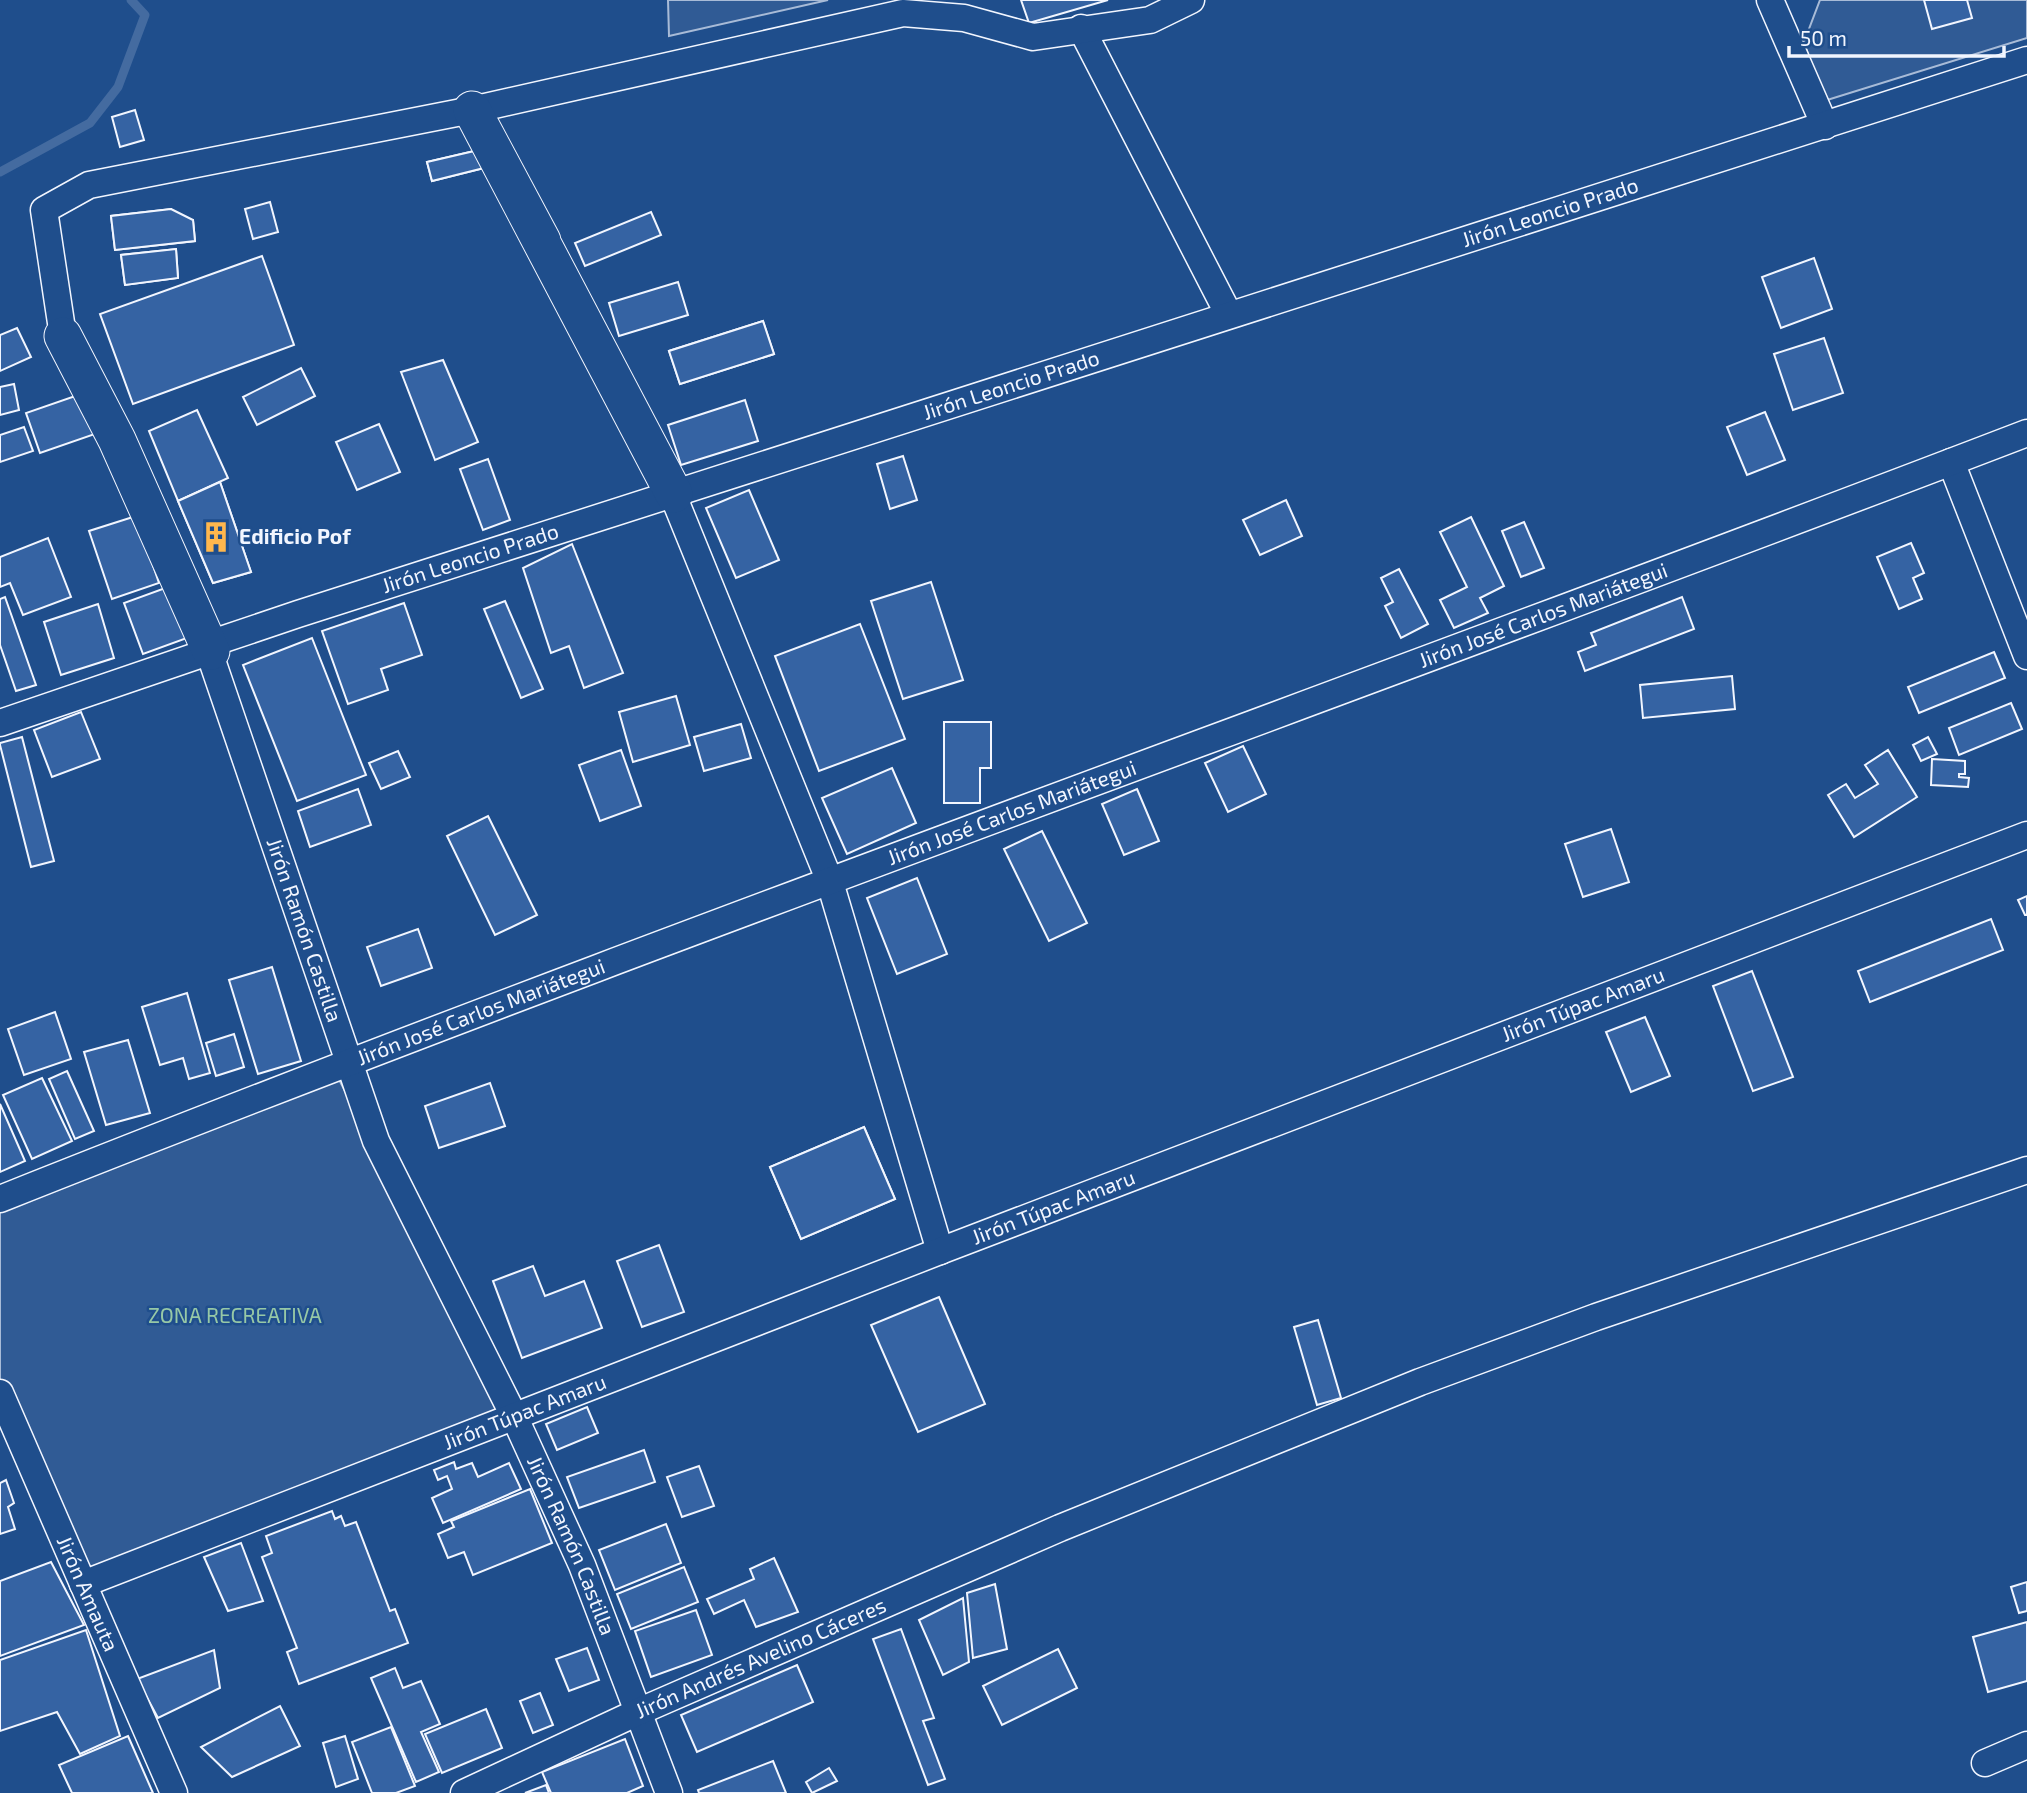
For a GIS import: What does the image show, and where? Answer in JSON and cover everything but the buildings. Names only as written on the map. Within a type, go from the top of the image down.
[{"type":"street","points":[[940,1251],[829,879],[674,494],[472,110],[903,13],[964,18],[1033,37],[1150,20],[1191,0]]},
{"type":"street","points":[[1770,0],[1825,125]]},
{"type":"street","points":[[1081,28],[1229,315]]},
{"type":"street","name":"Jirón Leoncio Prado","points":[[0,723],[211,651],[221,640],[234,635],[2027,60]]},
{"type":"street","name":"Jirón Ramón Castilla","points":[[472,110],[89,185],[44,210],[63,336],[117,440],[211,651],[347,1063],[376,1141],[514,1416],[582,1565],[669,1793]]},
{"type":"street","name":"Jirón José Carlos Mariátegui","points":[[0,1199],[829,879],[2027,433]]},
{"type":"street","points":[[1951,462],[2027,656]]},
{"type":"street","name":"Jirón Túpac Amaru","points":[[83,1584],[940,1251],[2027,835]]},
{"type":"street","name":"Jirón Andrés Avelino Cáceres","points":[[464,1793],[638,1713],[1060,1528],[1483,1359],[1921,1204],[2027,1170]]},
{"type":"street","name":"Jirón Amauta","points":[[0,1393],[174,1793]]},
{"type":"street","points":[[1985,1763],[2027,1745]]},
{"type":"green space","points":[[668,0],[828,0],[669,36]]},
{"type":"green space","points":[[1820,0],[2027,0],[2027,38],[1824,101],[1804,42]]},
{"type":"green space","name":"ZONA RECREATIVA","points":[[333,1068],[514,1416],[83,1584],[0,1393],[0,1199]]},
{"type":"waterway","points":[[0,172],[90,123],[118,87],[145,15],[131,0]]},
{"type":"place","name":"Edificio Pof","points":[[216,537]]}]
